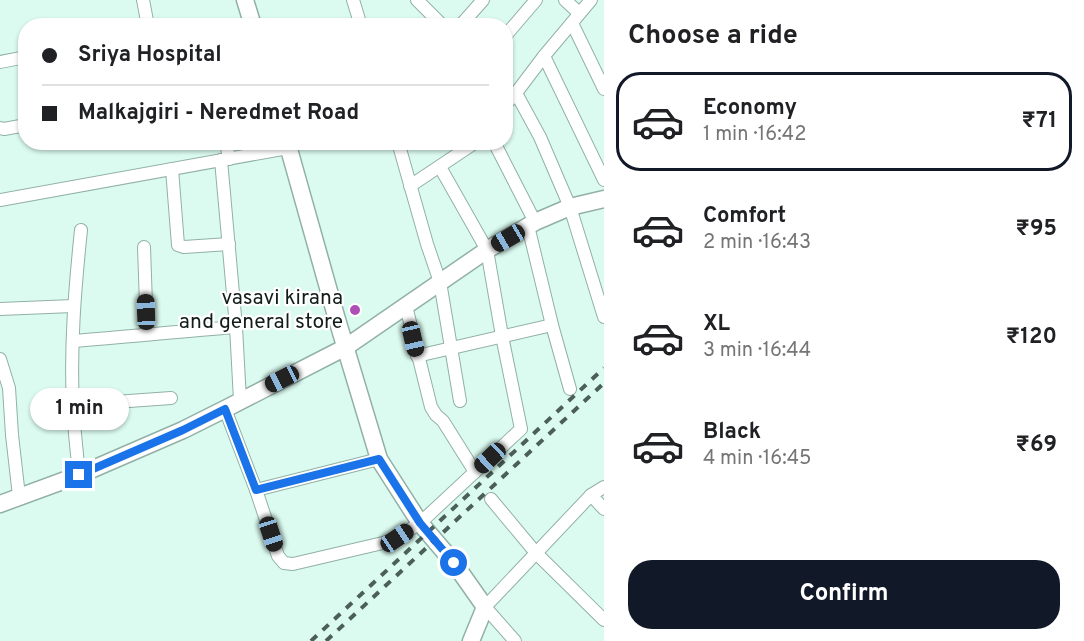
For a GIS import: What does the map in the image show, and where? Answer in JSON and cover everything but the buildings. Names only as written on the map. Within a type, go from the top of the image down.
[{"type":"main road","points":[[245,0],[251,18]]},
{"type":"main road","points":[[288,150],[379,459],[420,523],[454,563],[485,607],[471,641]]},
{"type":"main road","points":[[0,504],[79,475],[183,430],[225,409],[346,347],[487,250],[531,224],[570,207],[604,199]]},
{"type":"street","points":[[143,0],[146,18]]},
{"type":"street","points":[[353,0],[358,18]]},
{"type":"street","points":[[417,0],[435,18]]},
{"type":"street","points":[[467,18],[483,0]]},
{"type":"street","points":[[513,27],[537,0]]},
{"type":"street","points":[[565,0],[576,18],[604,89]]},
{"type":"street","points":[[513,96],[591,0]]},
{"type":"street","points":[[544,56],[604,180]]},
{"type":"street","points":[[0,62],[18,59]]},
{"type":"street","points":[[516,93],[540,137],[570,207],[604,317]]},
{"type":"street","points":[[0,128],[18,126]]},
{"type":"street","points":[[226,150],[229,244],[240,400]]},
{"type":"street","points":[[0,200],[172,170],[265,150]]},
{"type":"street","points":[[400,150],[440,282],[460,401]]},
{"type":"street","points":[[410,186],[464,150]]},
{"type":"street","points":[[498,150],[531,224],[552,325],[570,389]]},
{"type":"street","points":[[225,409],[278,556],[284,563],[293,564],[397,538],[420,523],[521,429],[487,250],[440,167]]},
{"type":"street","points":[[172,170],[178,245],[184,247],[229,244]]},
{"type":"street","points":[[79,475],[73,405],[73,341],[81,230]]},
{"type":"street","points":[[144,247],[147,334]]},
{"type":"street","points":[[0,309],[74,306]]},
{"type":"street","points":[[406,306],[430,407],[443,421],[475,472]]},
{"type":"street","points":[[417,356],[552,325]]},
{"type":"street","points":[[73,341],[236,327]]},
{"type":"street","points":[[0,359],[9,388],[19,496]]},
{"type":"street","points":[[73,405],[171,398]]},
{"type":"street","points":[[256,490],[379,459]]},
{"type":"street","points":[[515,641],[485,607],[591,495],[604,487]]},
{"type":"street","points":[[591,495],[604,509]]},
{"type":"street","points":[[491,499],[536,553],[602,615]]},
{"type":"railway","points":[[311,641],[604,368]]},
{"type":"railway","points":[[326,641],[604,383]]},
{"type":"place","name":"vasavi kirana and general store","points":[[355,310]]},
{"type":"route","points":[[79,475],[183,430],[225,409],[256,490],[379,459],[420,523],[454,563]]}]
